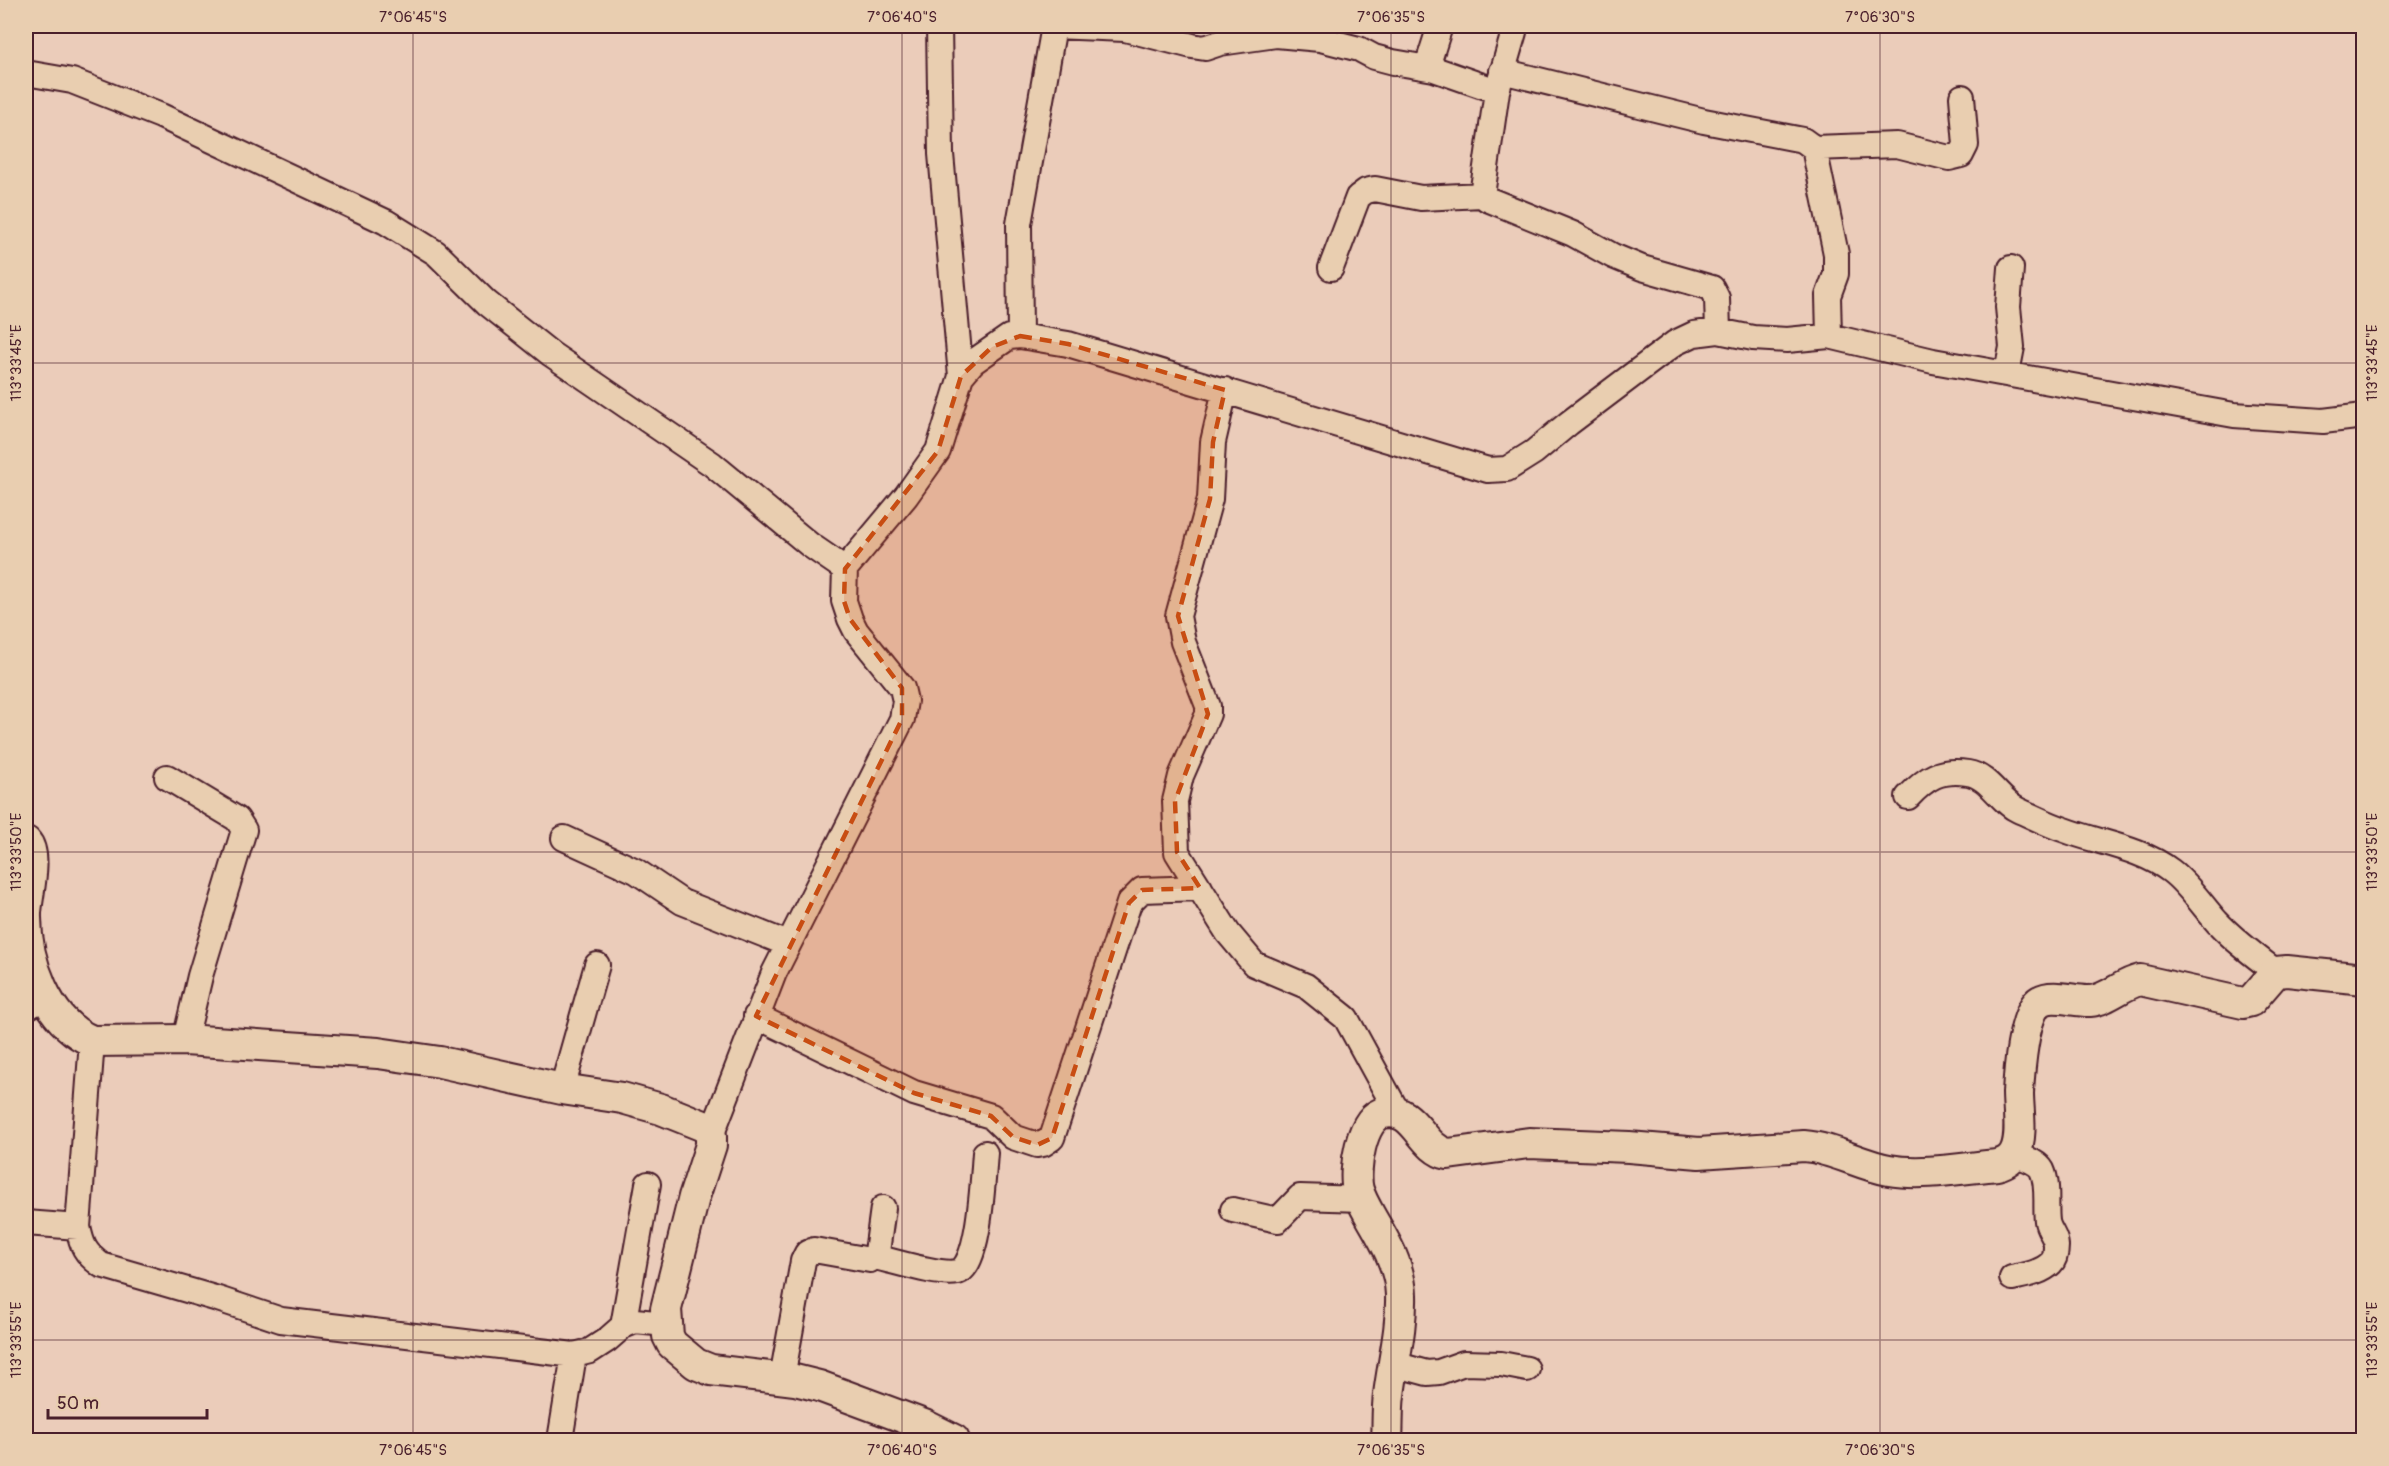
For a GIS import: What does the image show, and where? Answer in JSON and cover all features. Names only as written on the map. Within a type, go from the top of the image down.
[{"type":"street","points":[[939,26],[941,154],[961,376],[938,450],[906,496],[845,569],[844,601],[850,619],[856,631],[902,688],[905,700],[902,719],[788,944],[756,1016],[711,1136],[711,1145],[694,1197],[666,1309],[666,1324],[672,1344],[696,1364],[726,1373],[782,1378],[819,1386],[924,1425],[954,1440]]},
{"type":"street","points":[[1020,336],[1019,224],[1053,26],[1125,28],[1205,48],[1222,34],[1300,37],[1359,49],[1374,57],[1392,62],[1803,140],[1814,148],[1897,145],[1949,158],[1961,155],[1966,145],[1962,97]]},
{"type":"street","points":[[1427,67],[1440,26]]},
{"type":"street","points":[[1482,195],[1500,81],[1514,32]]},
{"type":"street","points":[[26,73],[72,81],[161,116],[403,232],[436,253],[488,303],[551,354],[712,464],[810,545],[845,569]]},
{"type":"street","points":[[1814,148],[1836,254],[1836,274],[1828,296],[1829,336]]},
{"type":"street","points":[[1330,268],[1358,197],[1366,191],[1375,189],[1421,198],[1482,195],[1487,200],[1573,234],[1612,256],[1642,268],[1712,288],[1718,298],[1718,331]]},
{"type":"street","points":[[2007,373],[2012,347],[2008,307],[2011,268]]},
{"type":"street","points":[[961,376],[973,362],[1009,337],[1020,336],[1068,344],[1488,470],[1507,469],[1534,452],[1675,343],[1694,334],[1718,331],[1753,338],[1787,340],[1829,336],[1933,361],[2234,415],[2323,421],[2364,416]]},
{"type":"street","points":[[1225,390],[1213,442],[1210,499],[1178,616],[1183,642],[1208,706],[1208,714],[1181,776],[1175,801],[1178,852],[1228,933],[1254,964],[1306,986],[1346,1018],[1398,1113],[1418,1128],[1439,1153],[1448,1155],[1529,1143],[1629,1147],[1699,1153],[1804,1146],[1818,1147],[1880,1168],[1912,1172],[1997,1165],[2007,1162],[2014,1155],[2018,1143],[2018,1091],[2022,1053],[2027,1026],[2034,1006],[2040,1001],[2048,998],[2093,1001],[2129,982],[2140,980],[2243,1003],[2251,1001],[2276,972]]},
{"type":"street","points":[[1908,796],[1923,781],[1939,773],[1972,773],[1991,787],[2009,806],[2064,830],[2137,853],[2159,863],[2173,873],[2240,944],[2276,972],[2287,971],[2364,979]]},
{"type":"street","points":[[167,777],[237,819],[244,830],[200,976],[185,1040]]},
{"type":"street","points":[[564,838],[636,871],[682,902],[788,944]]},
{"type":"street","points":[[26,842],[31,852],[26,939],[35,1002],[92,1041],[185,1040],[378,1053],[440,1062],[562,1089],[622,1098],[706,1127],[711,1136]]},
{"type":"street","points":[[756,1016],[914,1093],[991,1116],[1013,1137],[1037,1145],[1043,1144],[1052,1138],[1129,903],[1142,890],[1200,888]]},
{"type":"street","points":[[562,1089],[597,965]]},
{"type":"street","points":[[92,1041],[78,1227],[82,1244],[88,1255],[100,1265],[281,1320],[574,1355],[590,1351],[608,1340],[623,1326],[635,1321],[666,1324]]},
{"type":"street","points":[[1387,1440],[1389,1396],[1400,1313],[1399,1279],[1385,1241],[1362,1199],[1357,1180],[1365,1129],[1371,1120],[1382,1113],[1398,1113]]},
{"type":"street","points":[[875,1257],[944,1272],[959,1272],[965,1268],[975,1243],[985,1154]]},
{"type":"street","points":[[2012,1278],[2041,1270],[2052,1263],[2056,1245],[2054,1234],[2047,1224],[2044,1179],[2041,1168],[2014,1155]]},
{"type":"street","points":[[623,1326],[648,1184]]},
{"type":"street","points":[[1233,1210],[1278,1220],[1300,1197],[1362,1199]]},
{"type":"street","points":[[782,1378],[802,1261],[807,1253],[814,1250],[870,1260],[875,1257],[878,1252],[884,1208]]},
{"type":"street","points":[[26,1223],[78,1227]]},
{"type":"street","points":[[560,1440],[574,1355]]},
{"type":"street","points":[[1394,1364],[1427,1373],[1439,1372],[1464,1363],[1501,1364],[1527,1369]]},
{"type":"highlighted area","points":[[1020,336],[1068,344],[1225,390],[1213,442],[1210,499],[1178,616],[1208,714],[1175,801],[1177,852],[1200,888],[1142,890],[1129,903],[1052,1138],[1037,1145],[1013,1137],[991,1116],[914,1093],[756,1016],[902,719],[902,688],[850,619],[844,601],[845,569],[938,451],[961,376],[992,347]]}]
